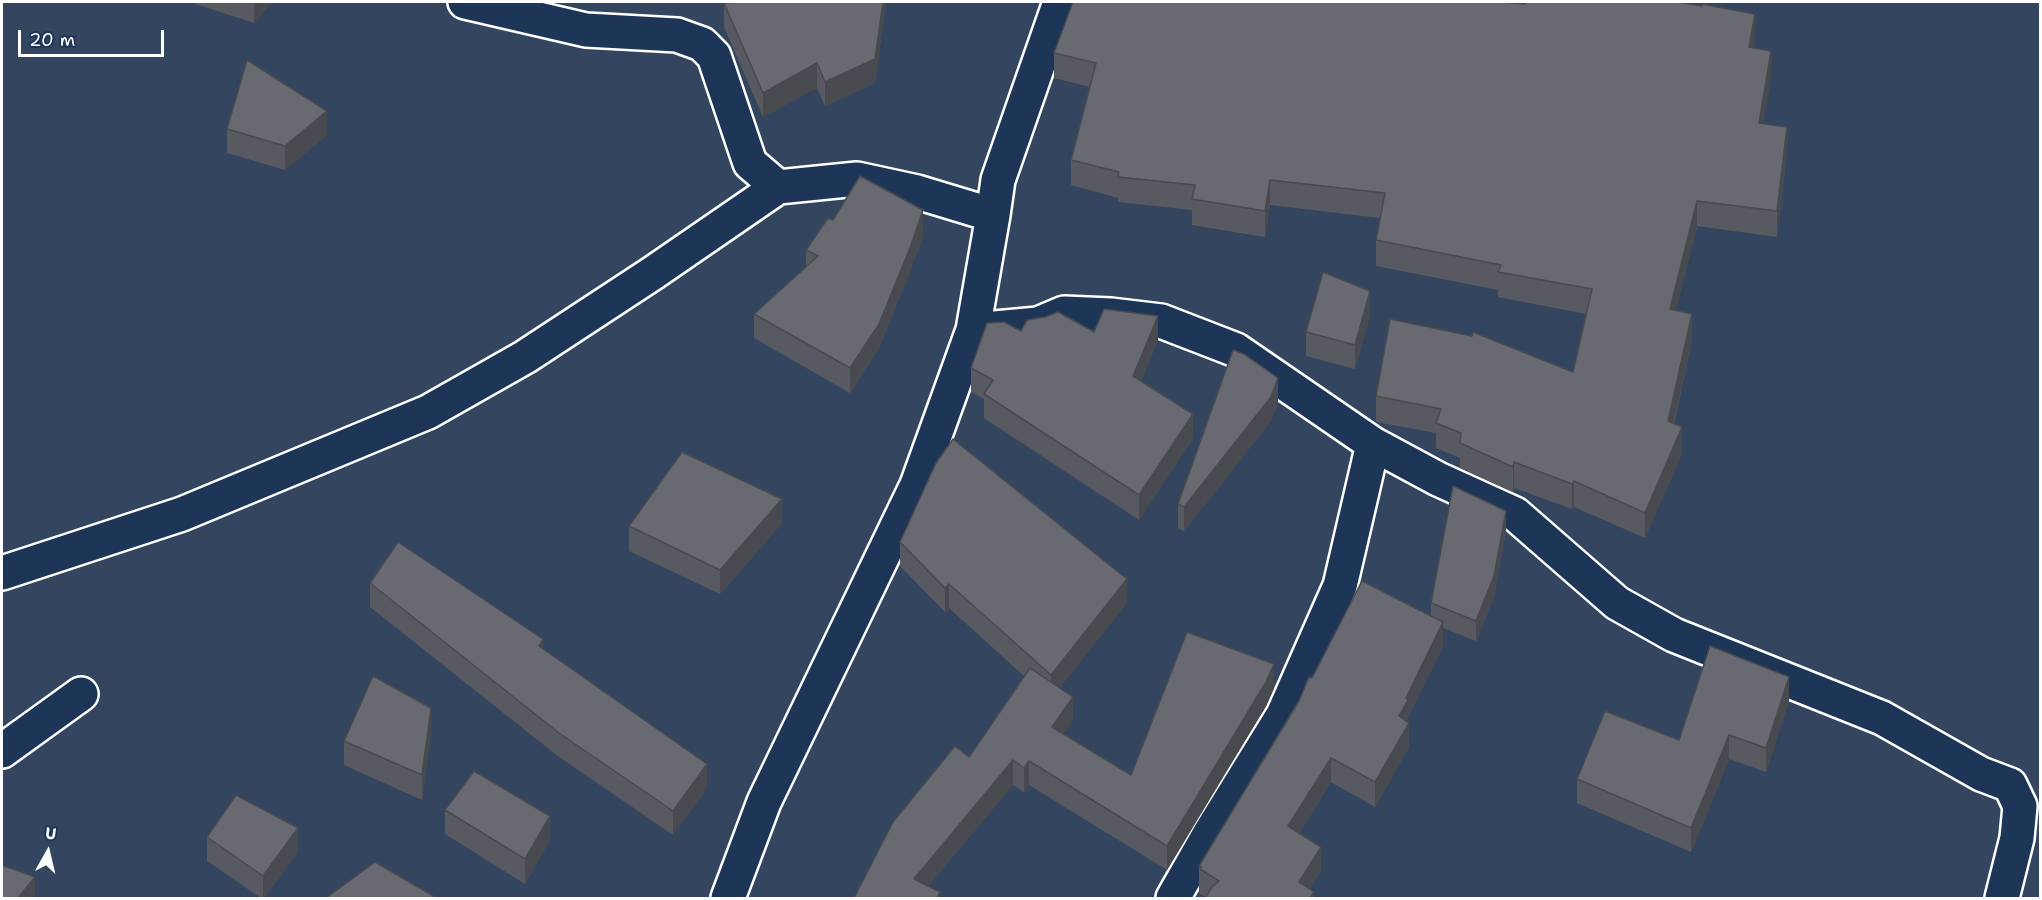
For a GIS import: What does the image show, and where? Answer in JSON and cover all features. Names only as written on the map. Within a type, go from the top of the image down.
[{"type":"street","points":[[465,2],[586,30],[677,35],[702,44],[714,56],[750,163],[778,187]]},
{"type":"street","points":[[728,898],[764,802],[917,485],[973,330],[998,180],[1060,2]]},
{"type":"street","points":[[2,573],[182,514],[428,412],[525,357],[778,187],[857,179],[918,192],[993,215]]},
{"type":"street","points":[[973,330],[1038,324],[1064,313],[1111,315],[1161,321],[1236,350],[1373,444],[1438,479],[1515,513],[1617,603],[1674,635],[1882,718],[1981,774],[2010,785],[2020,806],[2018,838],[2002,898]]},
{"type":"street","points":[[1173,898],[1288,705],[1340,586],[1373,444]]},
{"type":"street","points":[[2,751],[81,694]]},
{"type":"building","points":[[883,2],[875,59],[825,82],[817,63],[763,93],[724,3]]},
{"type":"building","points":[[1073,2],[1502,2],[1525,4],[1526,2],[1677,2],[1702,6],[1702,4],[1755,14],[1749,47],[1771,51],[1759,123],[1787,127],[1777,211],[1697,201],[1670,309],[1692,314],[1668,421],[1682,427],[1645,513],[1574,481],[1572,484],[1514,462],[1513,467],[1460,443],[1461,433],[1436,423],[1441,409],[1376,396],[1390,319],[1472,336],[1473,332],[1573,372],[1592,289],[1498,272],[1501,265],[1376,240],[1385,193],[1270,180],[1265,211],[1192,199],[1195,185],[1118,177],[1119,172],[1071,160],[1096,63],[1054,53]]},
{"type":"building","points":[[247,60],[327,111],[285,146],[227,129]]},
{"type":"building","points":[[860,176],[923,210],[879,324],[850,368],[754,314],[818,256],[806,250],[828,218],[833,220]]},
{"type":"building","points":[[1323,272],[1370,291],[1355,345],[1306,332]]},
{"type":"building","points":[[1104,309],[1158,316],[1133,376],[1193,414],[1139,495],[984,394],[993,380],[971,368],[987,323],[1004,322],[1021,331],[1027,320],[1058,312],[1094,332]]},
{"type":"building","points":[[1233,350],[1244,354],[1278,378],[1271,397],[1184,507],[1178,504]]},
{"type":"building","points":[[953,439],[1127,579],[1051,675],[949,584],[945,588],[900,542],[936,463]]},
{"type":"building","points":[[682,452],[782,499],[720,570],[629,526]]},
{"type":"building","points":[[1453,486],[1506,511],[1494,576],[1476,621],[1431,603]]},
{"type":"building","points":[[398,542],[543,639],[539,646],[707,764],[673,811],[559,733],[370,583]]},
{"type":"building","points":[[1362,581],[1443,622],[1399,716],[1409,723],[1375,782],[1331,758],[1288,826],[1321,847],[1299,882],[1314,892],[1310,898],[1205,898],[1219,881],[1199,866],[1299,701],[1309,677],[1312,678]]},
{"type":"building","points":[[1187,632],[1274,664],[1266,682],[1167,846],[1029,761],[1024,768],[1013,760],[914,879],[940,892],[937,898],[854,898],[893,822],[955,746],[969,757],[1030,668],[1073,697],[1052,727],[1131,775]]},
{"type":"building","points":[[1710,646],[1789,677],[1766,748],[1729,735],[1691,828],[1577,779],[1605,711],[1679,740]]},
{"type":"building","points":[[373,676],[431,708],[422,775],[344,741]]},
{"type":"building","points":[[474,771],[550,816],[525,859],[445,810]]},
{"type":"building","points":[[236,795],[298,828],[263,876],[207,837]]},
{"type":"building","points":[[375,862],[437,898],[326,898]]},
{"type":"building","points":[[2,865],[35,877],[18,898],[2,898]]}]
